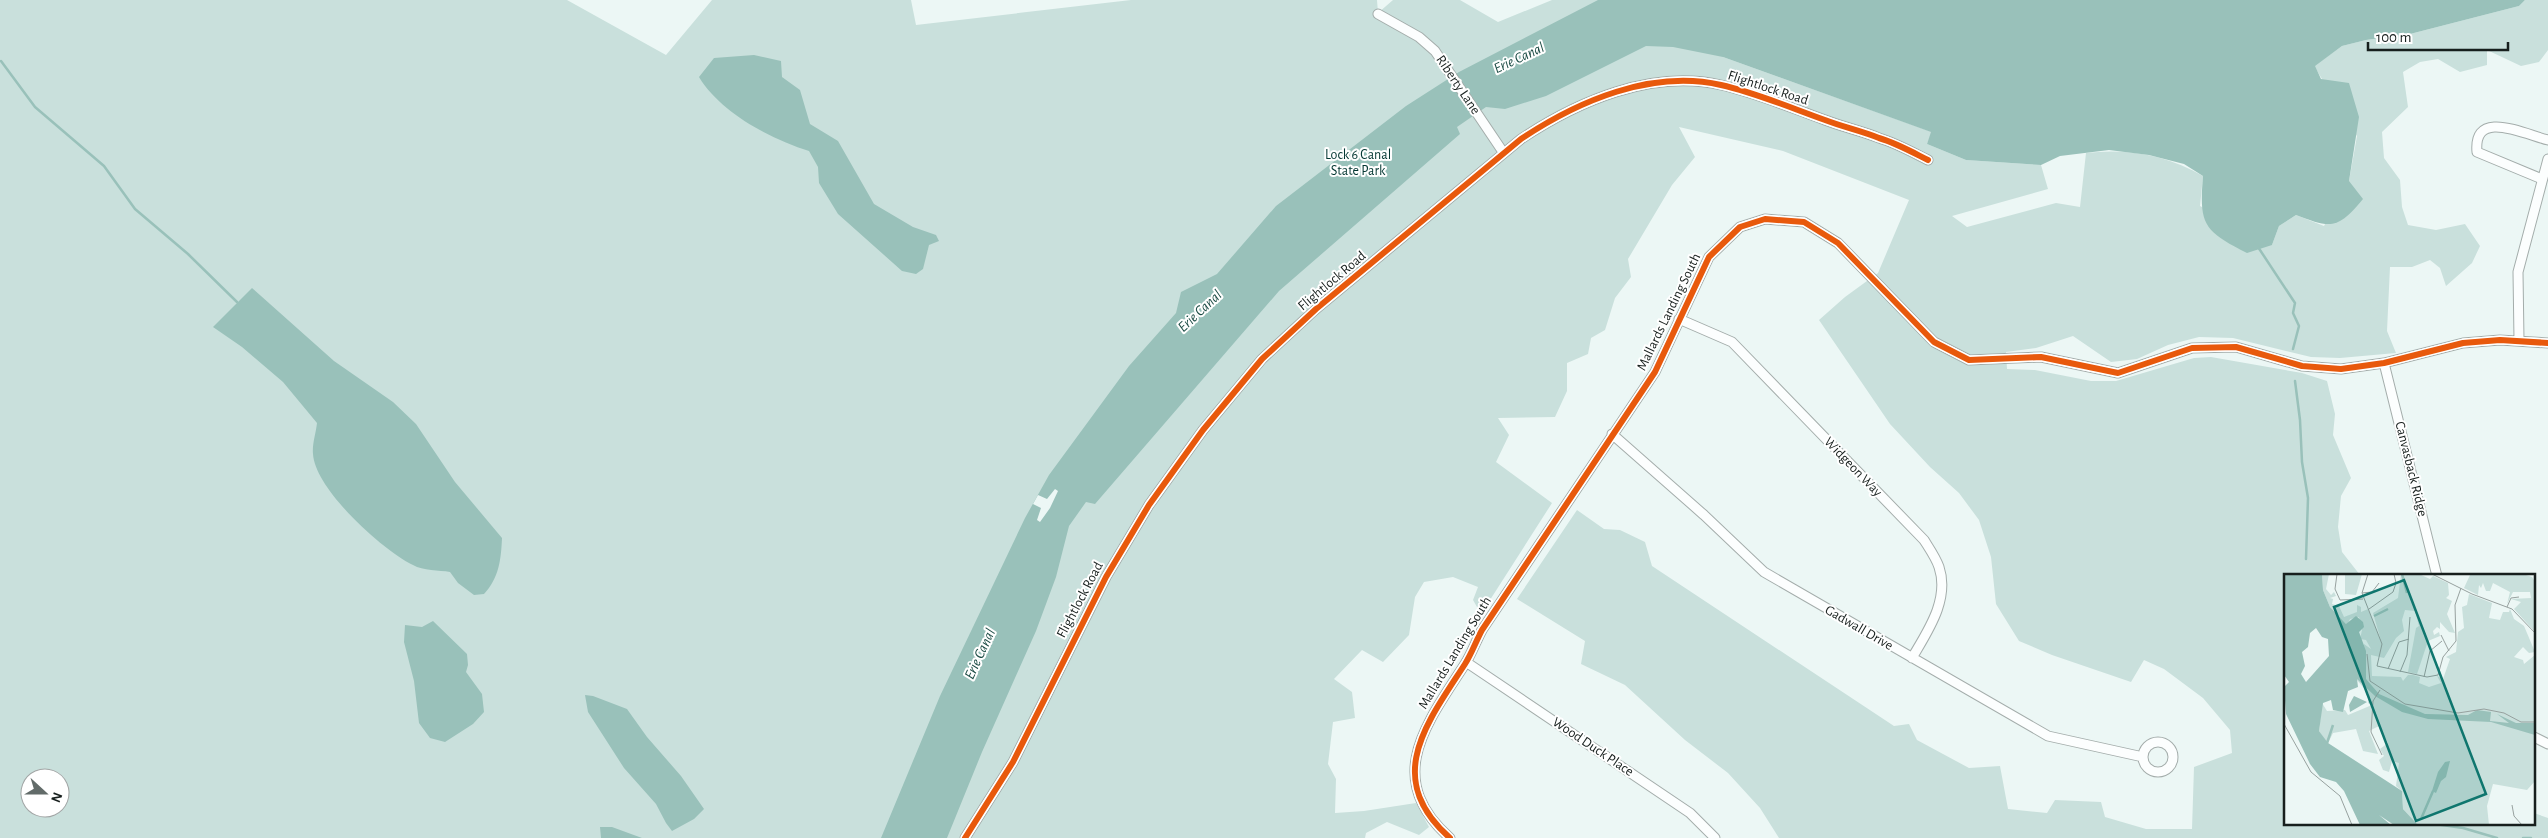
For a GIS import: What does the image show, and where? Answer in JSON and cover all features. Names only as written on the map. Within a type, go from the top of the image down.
[{"type":"street","name":"Riberty Lane","points":[[1378,14],[1419,37],[1435,51],[1503,152]]},
{"type":"street","name":"Flightlock Road","points":[[965,838],[1014,762],[1106,577],[1150,505],[1202,430],[1262,359],[1282,340],[1316,309],[1503,152],[1555,117],[1575,107],[1641,85],[1692,81],[1721,85],[1782,104],[1882,138],[1928,160]]},
{"type":"street","points":[[2542,179],[2477,152],[2477,138],[2481,131],[2490,125],[2548,140]]},
{"type":"street","points":[[2519,340],[2518,272],[2548,158]]},
{"type":"street","name":"Mallards Landing South","points":[[1450,838],[1431,818],[1416,783],[1416,748],[1424,730],[1444,694],[1466,662],[1482,630],[1655,372],[1709,257],[1740,227],[1765,219],[1804,222],[1838,243],[1934,342],[1969,360],[2041,357],[2118,373],[2192,348],[2236,347],[2302,366],[2341,369],[2384,363],[2463,343],[2519,340],[2548,343]]},
{"type":"street","name":"Widgeon Way","points":[[1679,318],[1732,342],[1924,540],[1939,568],[1942,588],[1938,611],[1912,658]]},
{"type":"street","name":"Canvasback Ridge","points":[[2384,363],[2437,574]]},
{"type":"street","name":"Gadwall Drive","points":[[1612,434],[1704,515],[1764,572],[2048,736],[2143,757]]},
{"type":"street","name":"Wood Duck Place","points":[[1466,662],[1690,814],[1715,838]]},
{"type":"street","points":[[2536,738],[2548,744]]},
{"type":"green space","name":"Lock 6 Canal State Park","points":[[0,0],[567,0],[666,55],[712,0],[911,0],[916,25],[1131,0],[1377,0],[1378,13],[1393,0],[1460,0],[1498,22],[1552,0],[1718,0],[1723,57],[1932,132],[1927,144],[1966,160],[2041,165],[2048,189],[1952,216],[1967,227],[2056,203],[2080,207],[2086,153],[2116,152],[2161,158],[2203,176],[2200,206],[2272,245],[2279,226],[2296,215],[2324,226],[2349,181],[2357,136],[2314,66],[2342,46],[2366,40],[2410,34],[2519,6],[2525,0],[2548,0],[2548,50],[2539,62],[2521,66],[2487,50],[2487,65],[2460,72],[2438,59],[2420,62],[2403,72],[2408,107],[2382,132],[2384,158],[2400,180],[2402,207],[2408,225],[2436,230],[2465,224],[2480,246],[2472,263],[2446,286],[2440,268],[2430,260],[2412,267],[2390,267],[2387,331],[2396,353],[2340,358],[2311,357],[2233,338],[2199,337],[2168,345],[2137,359],[2111,362],[2073,336],[2036,348],[2006,352],[2007,369],[2035,370],[2091,381],[2116,381],[2194,358],[2211,357],[2302,373],[2327,381],[2335,414],[2333,435],[2351,478],[2341,496],[2338,527],[2342,552],[2359,574],[2284,574],[2284,826],[2536,826],[2536,814],[2548,818],[2548,838],[1779,838],[1760,808],[1728,773],[1685,740],[1625,685],[1581,664],[1585,641],[1517,599],[1577,510],[1604,529],[1620,530],[1645,542],[1652,566],[1894,726],[1909,724],[1917,740],[1969,768],[2000,766],[2008,809],[2047,813],[2055,800],[2101,802],[2105,817],[2146,829],[2192,829],[2194,767],[2232,753],[2230,730],[2203,698],[2164,669],[2144,660],[2131,682],[2052,655],[2019,641],[1996,604],[1991,557],[1979,520],[1959,493],[1930,467],[1890,424],[1819,320],[1845,297],[1878,273],[1909,200],[1783,151],[1679,127],[1695,157],[1672,185],[1628,259],[1631,277],[1615,298],[1605,330],[1591,338],[1588,354],[1567,363],[1567,391],[1555,417],[1498,418],[1509,435],[1496,462],[1552,503],[1481,614],[1473,600],[1478,587],[1453,577],[1424,582],[1415,597],[1409,635],[1383,662],[1362,650],[1334,679],[1352,692],[1355,718],[1333,722],[1328,764],[1336,779],[1335,813],[1364,811],[1416,803],[1429,827],[1419,835],[1387,822],[1366,833],[1365,838],[0,838]]},
{"type":"water","name":"Erie Canal","points":[[1598,0],[2525,0],[2519,6],[2410,34],[2366,40],[2342,46],[2315,66],[2321,79],[2349,83],[2359,117],[2349,181],[2363,199],[2347,216],[2334,223],[2318,223],[2296,215],[2279,226],[2272,245],[2247,253],[2221,238],[2207,224],[2202,205],[2203,176],[2184,164],[2149,155],[2109,150],[2060,156],[2041,165],[1966,160],[1927,144],[1931,132],[1723,57],[1673,47],[1646,46],[1546,96],[1505,109],[1486,107],[1457,127],[1460,134],[1279,291],[1095,504],[1086,502],[1069,526],[1056,577],[1036,631],[982,752],[947,838],[881,838],[940,696],[1025,518],[1049,475],[1129,366],[1176,313],[1181,292],[1217,274],[1276,206],[1406,106],[1459,72]]},
{"type":"water","points":[[754,55],[781,61],[782,77],[800,90],[810,124],[838,141],[874,204],[913,227],[936,235],[939,241],[929,245],[923,269],[916,274],[902,271],[838,214],[819,183],[818,167],[809,151],[778,139],[747,123],[720,102],[699,77],[714,58]]},
{"type":"water","points":[[252,288],[334,361],[393,402],[416,424],[455,482],[502,538],[501,554],[496,575],[484,594],[474,595],[458,583],[450,572],[421,568],[400,557],[368,533],[337,501],[325,484],[313,454],[317,423],[283,382],[242,347],[213,327]]},
{"type":"water","points":[[433,621],[467,654],[468,665],[466,672],[482,694],[484,712],[473,724],[445,742],[430,738],[419,723],[414,681],[404,642],[405,625],[422,627]]},
{"type":"water","points":[[585,695],[593,696],[627,709],[647,737],[681,776],[704,809],[694,819],[672,831],[656,804],[624,768],[588,712]]},
{"type":"water","points":[[600,827],[612,827],[642,838],[601,838]]},
{"type":"pier","points":[[1055,489],[1058,491],[1050,508],[1040,522],[1037,520],[1041,508],[1033,504],[1038,495],[1047,499]]},
{"type":"waterway","points":[[1,61],[35,107],[104,166],[135,209],[188,254],[237,302]]},
{"type":"waterway","points":[[2258,247],[2295,303],[2293,313],[2299,326],[2293,349]]},
{"type":"waterway","points":[[2295,381],[2300,420],[2302,462],[2308,498],[2306,559]]},
{"type":"waterway","points":[[2449,826],[2497,838]]},
{"type":"waterway","points":[[2523,838],[2531,838]]},
{"type":"cycle path","points":[[965,838],[1013,762],[1106,577],[1149,505],[1203,430],[1262,359],[1316,309],[1521,139],[1567,112],[1616,92],[1642,85],[1669,81],[1695,81],[1721,85],[1761,96],[1892,142],[1928,160]]},
{"type":"cycle path","points":[[1450,838],[1430,816],[1418,794],[1415,772],[1418,751],[1426,729],[1467,660],[1482,630],[1655,372],[1709,257],[1740,227],[1765,219],[1804,222],[1838,243],[1934,342],[1969,360],[2041,357],[2118,373],[2192,348],[2236,347],[2302,366],[2341,369],[2384,363],[2463,343],[2500,340],[2548,343]]}]
